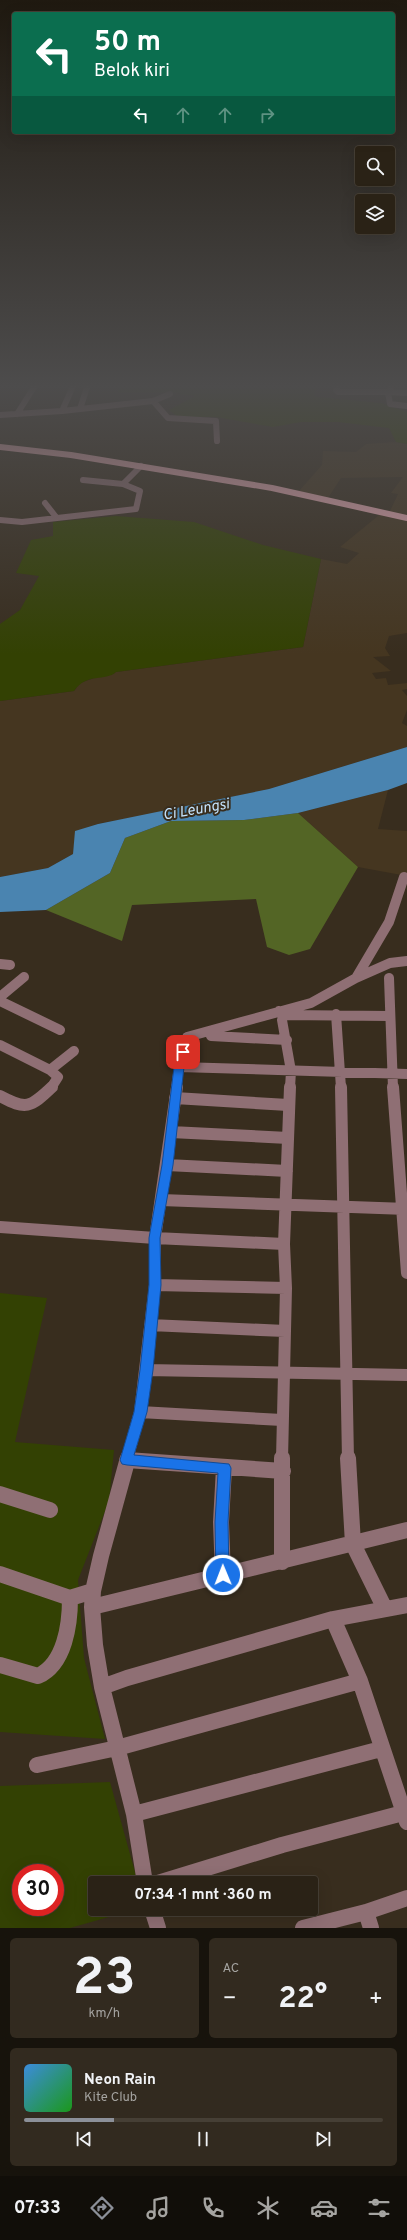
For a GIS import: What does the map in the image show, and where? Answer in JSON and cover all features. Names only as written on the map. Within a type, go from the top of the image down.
[{"type":"main road","points":[[188,474],[307,494],[407,518]]},
{"type":"street","points":[[123,484],[133,474]]},
{"type":"street","points":[[0,520],[17,522],[136,508],[140,491],[123,484],[83,480]]},
{"type":"street","points":[[45,503],[56,518]]},
{"type":"street","points":[[356,978],[389,922],[404,877]]},
{"type":"street","points":[[144,1876],[134,1814],[102,1687],[95,1645],[92,1607],[93,1591],[140,1412],[155,1285],[155,1238],[172,1132],[179,1067],[187,1037],[282,1013],[319,1000],[356,978],[390,963],[407,961]]},
{"type":"street","points":[[0,997],[24,977]]},
{"type":"street","points":[[389,978],[392,1074],[405,1209],[407,1273]]},
{"type":"street","points":[[0,1001],[60,1030]]},
{"type":"street","points":[[282,1013],[389,1016]]},
{"type":"street","points":[[282,1013],[291,1071],[288,1105],[284,1244],[286,1288],[282,1420],[282,1562]]},
{"type":"street","points":[[336,1014],[340,1073],[344,1206],[349,1491],[353,1544],[385,1609]]},
{"type":"street","points":[[211,1036],[287,1040]]},
{"type":"street","points":[[0,1044],[50,1070],[56,1074],[57,1080],[31,1105],[18,1106],[0,1096]]},
{"type":"street","points":[[50,1070],[74,1051]]},
{"type":"street","points":[[179,1067],[407,1074]]},
{"type":"street","points":[[175,1098],[288,1105]]},
{"type":"street","points":[[172,1132],[288,1138]]},
{"type":"street","points":[[167,1165],[287,1171]]},
{"type":"street","points":[[161,1200],[405,1209]]},
{"type":"street","points":[[0,1227],[155,1238],[284,1244]]},
{"type":"street","points":[[155,1285],[286,1288]]},
{"type":"street","points":[[150,1325],[285,1331]]},
{"type":"street","points":[[146,1370],[407,1375]]},
{"type":"street","points":[[140,1412],[282,1420]]},
{"type":"street","points":[[127,1460],[283,1471]]},
{"type":"street","points":[[223,1575],[222,1522],[224,1468]]},
{"type":"street","points":[[0,1494],[50,1510]]},
{"type":"street","points":[[92,1607],[282,1562],[407,1530]]},
{"type":"street","points":[[0,1574],[70,1598],[93,1591]]},
{"type":"street","points":[[0,1665],[38,1676],[43,1675],[49,1670],[69,1628],[70,1598]]},
{"type":"street","points":[[102,1687],[127,1678],[333,1619],[407,1605]]},
{"type":"street","points":[[181,1876],[282,1845],[405,1818],[381,1749],[360,1681],[333,1619]]},
{"type":"street","points":[[37,1765],[117,1748],[360,1681]]},
{"type":"street","points":[[134,1814],[381,1749]]},
{"type":"street","points":[[303,1928],[369,1920],[407,1898]]},
{"type":"street","points":[[154,1916],[158,1928]]},
{"type":"shaded area","points":[[314,474],[407,474],[407,633],[389,636],[385,648],[390,656],[373,657],[391,671],[372,673],[376,679],[386,678],[388,685],[407,683],[407,689],[402,690],[407,696],[407,710],[402,723],[407,726],[407,747],[269,789],[154,814],[101,823],[76,831],[73,854],[48,868],[0,877],[0,701],[74,691],[80,683],[116,672],[303,647],[321,559],[347,564],[359,553],[340,547],[384,511],[390,511],[398,494],[391,493],[403,477],[341,478],[328,498],[299,491]]},
{"type":"shaded area","points":[[388,790],[378,829],[407,831],[407,876],[358,867],[298,813]]},
{"type":"green space","points":[[116,516],[194,522],[263,545],[321,559],[303,647],[116,672],[107,677],[84,681],[74,691],[0,701],[0,624],[20,610],[39,576],[16,573],[31,540],[53,536],[53,522]]},
{"type":"green space","points":[[298,813],[358,867],[310,949],[289,955],[267,947],[256,899],[132,905],[122,941],[46,910],[110,873],[125,838],[171,821],[244,820]]},
{"type":"green space","points":[[0,1293],[47,1298],[15,1442],[114,1450],[109,1501],[78,1580],[84,1658],[105,1739],[0,1732]]},
{"type":"green space","points":[[110,1782],[136,1876],[88,1876],[88,1916],[112,1916],[70,1928],[0,1928],[0,1786]]},
{"type":"water","name":"Ci Leungsi","points":[[407,747],[407,783],[388,790],[298,813],[244,820],[171,821],[125,838],[110,873],[46,910],[0,912],[0,877],[48,868],[73,854],[75,831],[98,824],[269,789]]},
{"type":"route","points":[[183,1052],[179,1067],[172,1132],[155,1238],[155,1285],[146,1370],[140,1412],[127,1460],[144,1463],[224,1468],[222,1522],[223,1575]]}]
